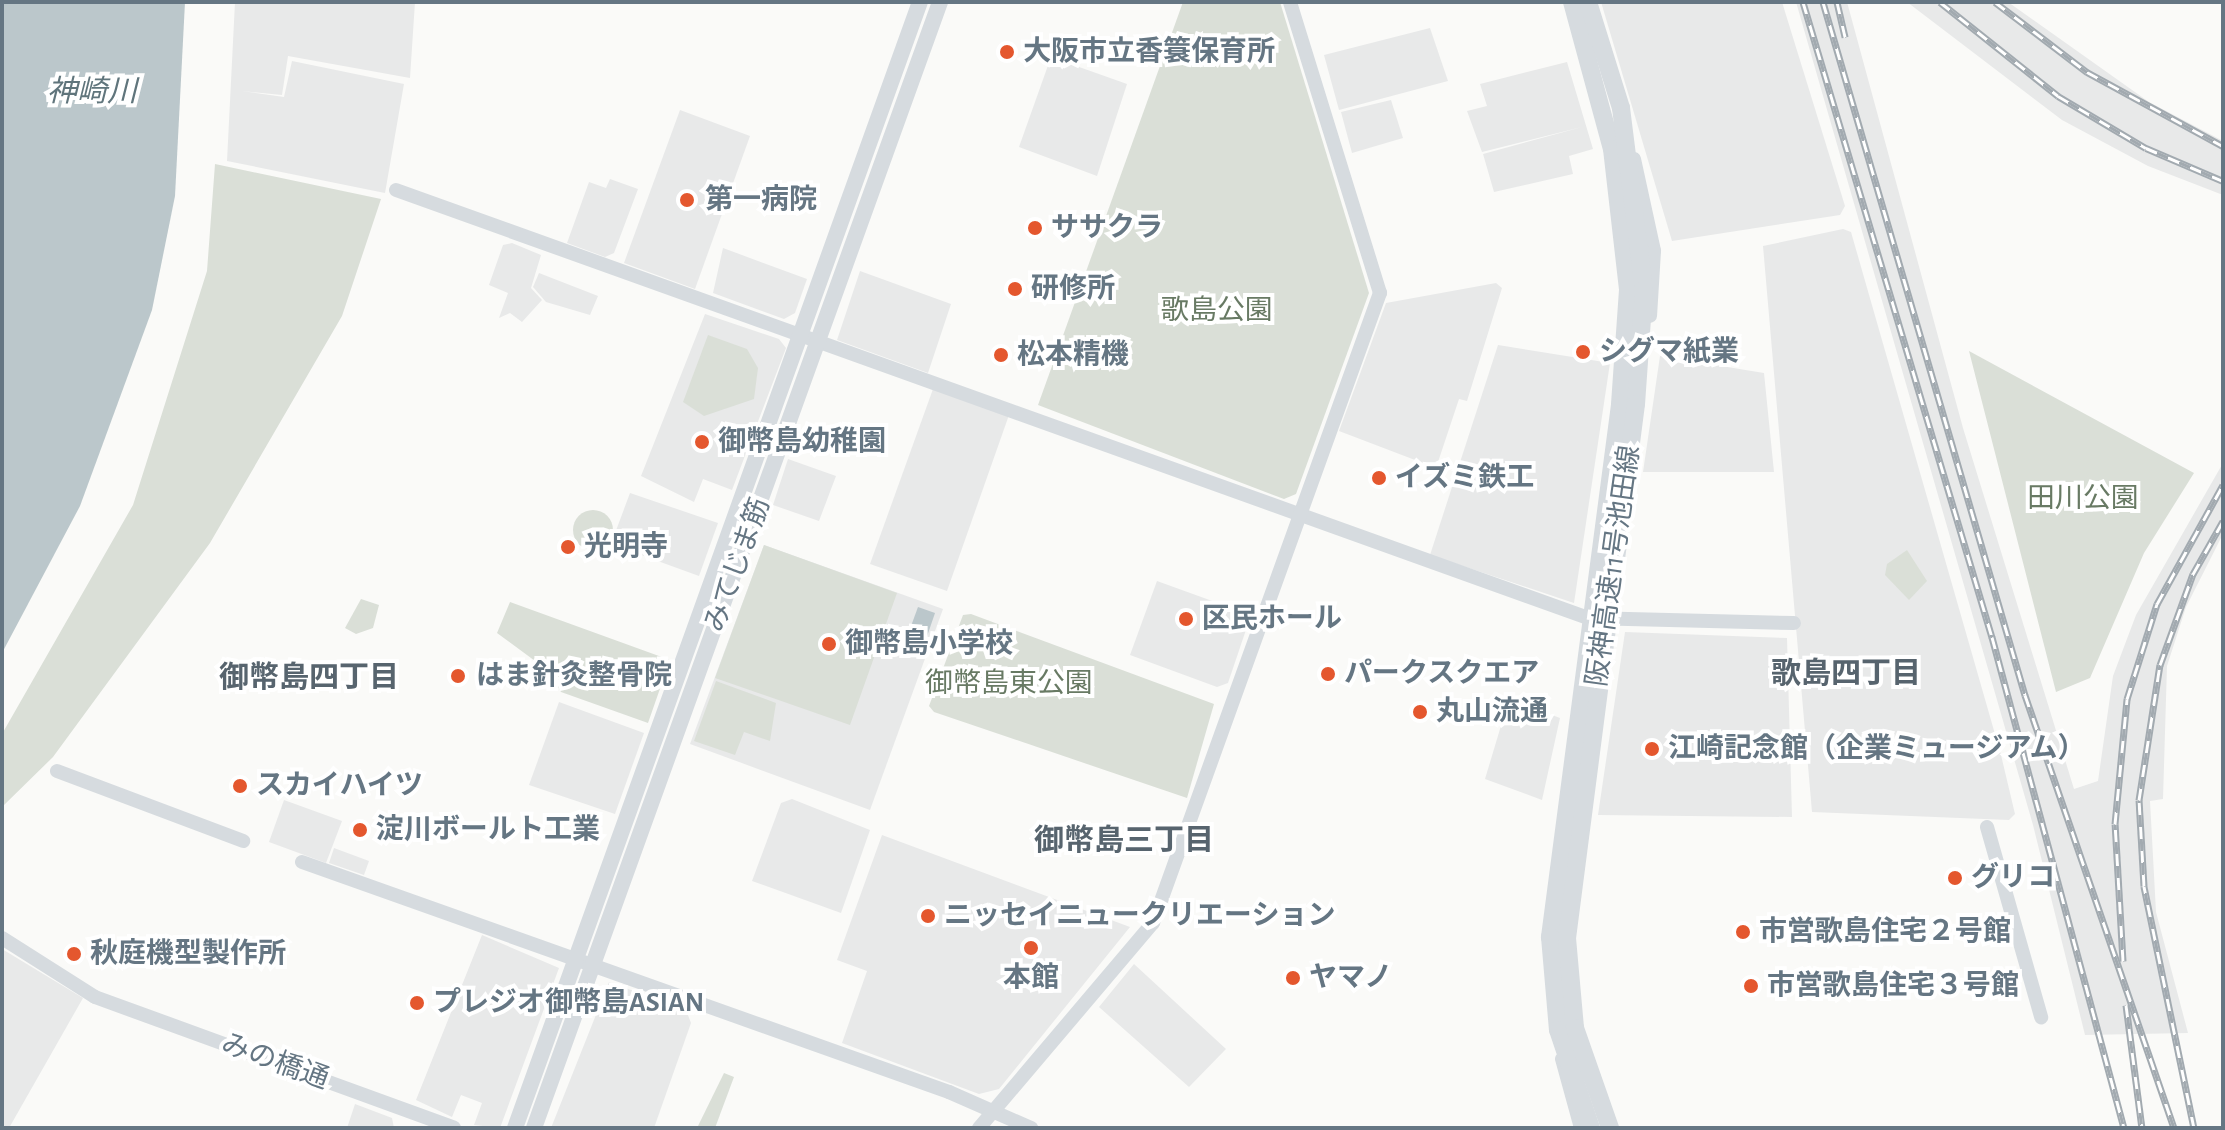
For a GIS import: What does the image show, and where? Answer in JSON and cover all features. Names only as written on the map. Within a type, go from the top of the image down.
[{"type":"highway","name":"阪神高速11号池田線","points":[[1572,2],[1612,149],[1628,290],[1620,405],[1550,937],[1558,1030],[1591,1128]]},
{"type":"highway","name":"阪神高速11号池田線","points":[[1587,2],[1621,108],[1644,290],[1635,418],[1567,938],[1575,1028],[1610,1128]]},
{"type":"main road","name":"みてじま筋","points":[[534,1128],[594,965],[920,2]]},
{"type":"main road","name":"みてじま筋","points":[[515,1128],[574,961],[808,338],[940,2]]},
{"type":"street","points":[[979,1128],[1153,923],[1380,293],[1290,2]]},
{"type":"street","points":[[1581,1128],[1563,1072],[1562,993],[1654,251],[1587,2]]},
{"type":"street","points":[[396,190],[1299,515],[1610,621],[1794,623]]},
{"type":"street","points":[[57,771],[243,841]]},
{"type":"street","points":[[1987,827],[2041,1017]]},
{"type":"street","points":[[302,862],[994,1109],[1031,1128]]},
{"type":"street","name":"みの橋通","points":[[2,938],[95,997],[454,1128]]},
{"type":"shaded area","points":[[235,2],[415,2],[410,78],[288,56],[282,95],[242,91],[284,97],[292,61],[404,84],[385,193],[227,161]]},
{"type":"shaded area","points":[[1601,2],[1782,2],[1845,206],[1840,215],[1672,241]]},
{"type":"shaded area","points":[[1796,2],[1847,2],[1963,428],[2074,789],[2098,781],[2113,676],[2136,615],[2223,463],[2223,534],[2186,607],[2167,666],[2163,799],[2150,801],[2156,912],[2188,1033],[2085,1035],[2033,825]]},
{"type":"shaded area","points":[[1907,2],[2008,2],[2149,102],[2223,141],[2223,195],[2148,166],[2062,120]]},
{"type":"shaded area","points":[[1430,28],[1448,81],[1339,110],[1324,55]]},
{"type":"shaded area","points":[[1051,57],[1127,84],[1097,176],[1019,147]]},
{"type":"shaded area","points":[[1567,62],[1593,149],[1569,156],[1573,174],[1494,192],[1483,154],[1582,127],[1482,152],[1467,111],[1487,106],[1480,84]]},
{"type":"shaded area","points":[[1391,100],[1403,138],[1352,153],[1341,112]]},
{"type":"shaded area","name":"第一病院","points":[[680,110],[750,136],[695,289],[624,263]]},
{"type":"shaded area","points":[[610,179],[638,189],[614,253],[605,257],[567,243],[589,182],[606,188]]},
{"type":"shaded area","points":[[1843,229],[1851,232],[2001,755],[2015,814],[2009,820],[1812,812],[1763,246]]},
{"type":"shaded area","points":[[512,243],[541,255],[531,288],[542,300],[522,322],[510,313],[499,318],[508,293],[489,285],[503,245]]},
{"type":"shaded area","points":[[723,248],[807,279],[795,313],[784,319],[713,293]]},
{"type":"shaded area","points":[[860,271],[951,304],[928,373],[837,340]]},
{"type":"shaded area","points":[[539,273],[598,296],[590,315],[546,302],[533,287]]},
{"type":"shaded area","points":[[1496,283],[1502,288],[1467,401],[1459,399],[1436,468],[1339,431],[1386,303]]},
{"type":"shaded area","name":"御幣島幼稚園","points":[[705,314],[779,339],[786,348],[732,490],[703,479],[694,502],[641,476]]},
{"type":"shaded area","points":[[1498,345],[1610,363],[1574,603],[1430,555]]},
{"type":"shaded area","points":[[1660,356],[1764,373],[1774,472],[1643,472]]},
{"type":"shaded area","points":[[933,389],[1009,415],[947,591],[870,564]]},
{"type":"shaded area","points":[[788,459],[836,476],[819,521],[773,505]]},
{"type":"shaded area","points":[[630,493],[718,523],[699,576],[611,544]]},
{"type":"shaded area","name":"御幣島小学校","points":[[764,545],[943,609],[870,810],[690,744]]},
{"type":"shaded area","points":[[1157,581],[1251,615],[1228,683],[1217,687],[1130,655]]},
{"type":"shaded area","points":[[1625,632],[1787,638],[1792,817],[1598,815]]},
{"type":"shaded area","points":[[1509,699],[1560,718],[1542,800],[1485,779]]},
{"type":"shaded area","points":[[559,702],[644,733],[615,814],[529,785]]},
{"type":"shaded area","points":[[792,799],[870,830],[841,913],[752,881],[781,803]]},
{"type":"shaded area","points":[[284,800],[342,821],[326,863],[269,842]]},
{"type":"shaded area","points":[[882,835],[1130,927],[999,1089],[979,1094],[842,1043],[867,971],[837,960]]},
{"type":"shaded area","points":[[334,848],[369,861],[364,875],[329,863]]},
{"type":"shaded area","points":[[482,935],[559,968],[500,1128],[474,1125],[482,1103],[461,1095],[452,1117],[416,1100]]},
{"type":"shaded area","points":[[2,949],[83,998],[9,1128],[2,1128]]},
{"type":"shaded area","points":[[1134,964],[1226,1049],[1189,1087],[1099,1007]]},
{"type":"shaded area","points":[[609,982],[686,1010],[691,1023],[654,1128],[551,1128]]},
{"type":"shaded area","points":[[355,1104],[392,1118],[394,1128],[347,1128]]},
{"type":"green space","name":"歌島公園","points":[[1183,2],[1280,2],[1369,293],[1296,494],[1284,499],[1038,405]]},
{"type":"green space","points":[[215,164],[381,199],[342,316],[210,543],[53,757],[2,807],[2,734],[133,505],[207,271]]},
{"type":"green space","points":[[708,335],[747,349],[758,368],[754,399],[704,416],[683,402]]},
{"type":"green space","name":"田川公園","points":[[1969,351],[2194,473],[2144,553],[2090,678],[2056,692]]},
{"type":"green space","points":[[593,510],[607,516],[613,530],[607,544],[593,550],[579,544],[573,530],[579,516]]},
{"type":"green space","points":[[764,545],[897,593],[850,725],[715,678]]},
{"type":"green space","points":[[1907,550],[1927,581],[1909,600],[1885,575],[1887,564]]},
{"type":"green space","points":[[361,599],[379,605],[373,628],[356,634],[345,628]]},
{"type":"green space","points":[[510,602],[670,660],[648,723],[561,692],[550,672],[497,633]]},
{"type":"green space","name":"御幣島東公園","points":[[971,614],[1214,704],[1187,798],[934,712],[929,706],[963,615]]},
{"type":"green space","points":[[716,681],[776,703],[770,741],[744,732],[735,755],[694,741]]},
{"type":"green space","points":[[724,1073],[734,1077],[715,1128],[697,1128]]},
{"type":"water","name":"神崎川","points":[[2,2],[185,2],[175,196],[152,310],[80,506],[2,653]]},
{"type":"water","points":[[918,607],[935,613],[921,654],[903,648]]},
{"type":"railway","points":[[1803,2],[1992,637],[2124,1128]]},
{"type":"railway","points":[[1823,2],[2025,695],[2174,1128]]},
{"type":"railway","points":[[1837,2],[1845,37]]},
{"type":"railway","points":[[1940,2],[2058,96],[2146,148],[2223,181]]},
{"type":"railway","points":[[1995,2],[2087,72],[2223,146]]},
{"type":"railway","points":[[2123,961],[2115,824],[2127,699],[2157,604],[2223,485]]},
{"type":"railway","points":[[2194,1128],[2144,886],[2139,800],[2160,665],[2193,574],[2223,521]]},
{"type":"railway","points":[[2126,1005],[2142,1128]]},
{"type":"place","name":"大阪市立香簑保育所","points":[[1007,52]]},
{"type":"place","name":"第一病院","points":[[687,200]]},
{"type":"place","name":"ササクラ","points":[[1035,228]]},
{"type":"place","name":"研修所","points":[[1015,289]]},
{"type":"place","name":"シグマ紙業","points":[[1583,352]]},
{"type":"place","name":"松本精機","points":[[1001,355]]},
{"type":"place","name":"御幣島幼稚園","points":[[702,442]]},
{"type":"place","name":"イズミ鉄工","points":[[1379,478]]},
{"type":"place","name":"光明寺","points":[[568,547]]},
{"type":"place","name":"区民ホール","points":[[1186,619]]},
{"type":"place","name":"御幣島小学校","points":[[829,644]]},
{"type":"place","name":"パークスクエア","points":[[1328,674]]},
{"type":"place","name":"はま針灸整骨院","points":[[458,676]]},
{"type":"place","name":"丸山流通","points":[[1420,712]]},
{"type":"place","name":"江崎記念館（企業ミュージアム）","points":[[1652,749]]},
{"type":"place","name":"スカイハイツ","points":[[240,786]]},
{"type":"place","name":"淀川ボールト工業","points":[[360,830]]},
{"type":"place","name":"グリコ","points":[[1955,878]]},
{"type":"place","name":"ニッセイニュークリエーション","points":[[928,916]]},
{"type":"place","name":"市営歌島住宅２号館","points":[[1743,932]]},
{"type":"place","name":"本館","points":[[1031,948]]},
{"type":"place","name":"秋庭機型製作所","points":[[74,954]]},
{"type":"place","name":"ヤマノ","points":[[1293,978]]},
{"type":"place","name":"市営歌島住宅３号館","points":[[1751,986]]},
{"type":"place","name":"プレジオ御幣島ASIAN","points":[[417,1003]]},
{"type":"district","name":"歌島四丁目","points":[[1846,674]]},
{"type":"district","name":"御幣島四丁目","points":[[309,678]]},
{"type":"district","name":"御幣島三丁目","points":[[1124,841]]}]
